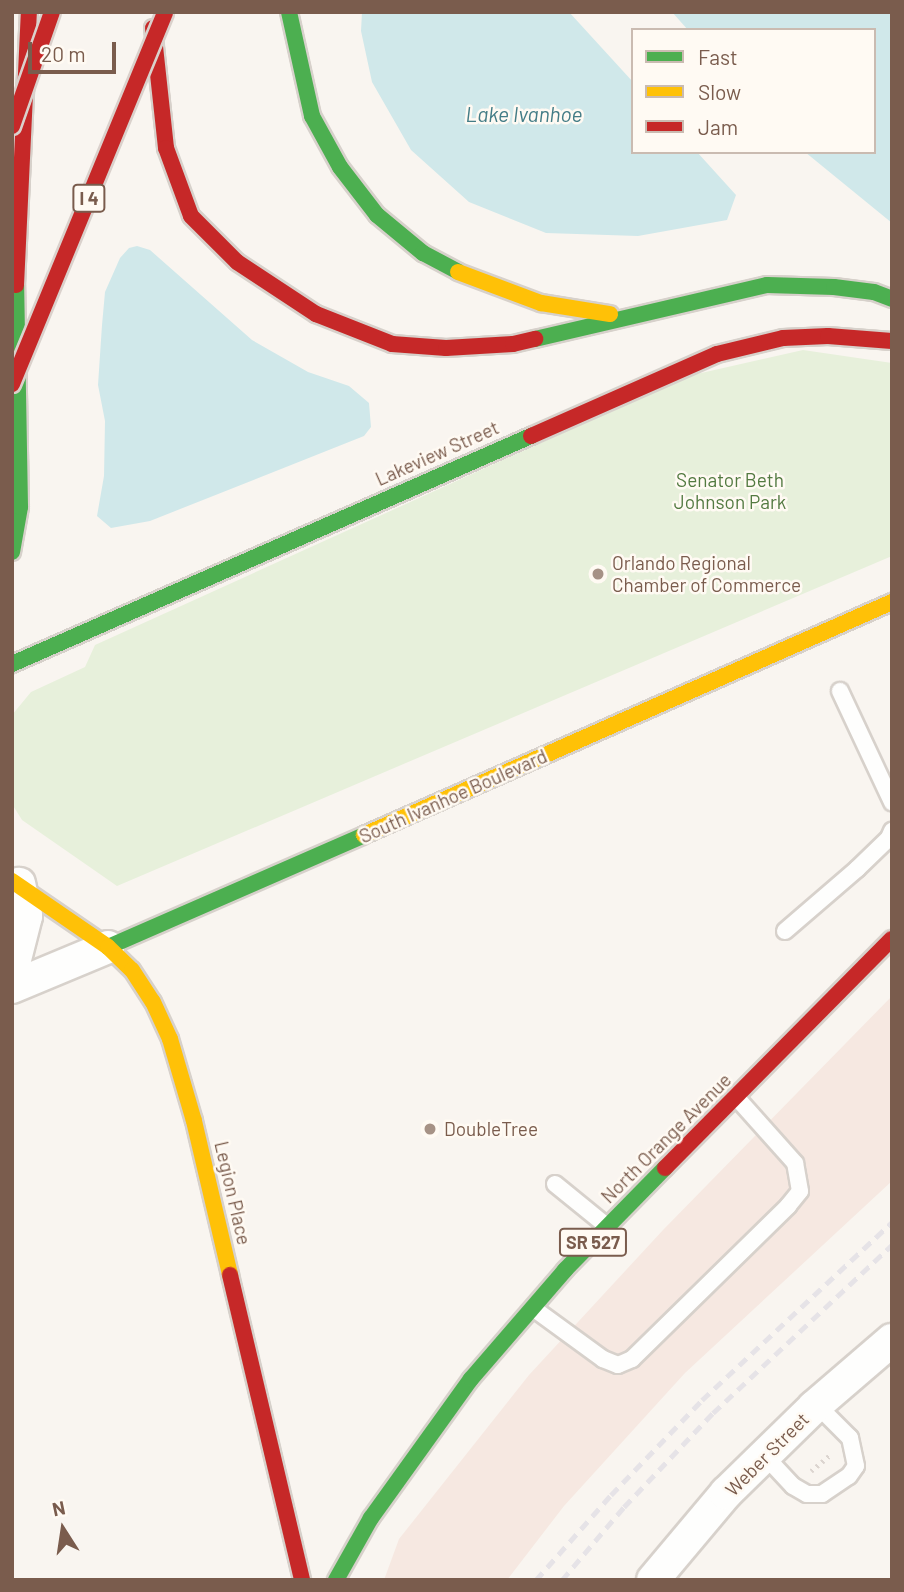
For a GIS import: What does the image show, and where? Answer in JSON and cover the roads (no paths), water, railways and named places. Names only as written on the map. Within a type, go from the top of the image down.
[{"type":"main road","points":[[12,552],[20,507],[15,257],[29,12]]},
{"type":"main road","points":[[12,126],[52,12]]},
{"type":"main road","points":[[152,12],[154,60],[166,148],[191,216],[237,262],[316,314],[392,344],[446,348],[513,344],[767,285],[834,287],[874,292],[892,299]]},
{"type":"main road","name":"I 4","points":[[12,384],[165,12]]},
{"type":"main road","points":[[289,12],[312,116],[340,167],[377,215],[423,254],[468,278],[541,303],[626,316]]},
{"type":"main road","name":"Lakeview Street","points":[[12,664],[717,354],[783,338],[828,336],[892,341]]},
{"type":"main road","name":"South Ivanhoe Boulevard","points":[[108,947],[892,602]]},
{"type":"main road","name":"Legion Place","points":[[16,882],[108,947],[132,970],[153,1002],[170,1039],[194,1121],[302,1580]]},
{"type":"main road","name":"North Orange Avenue","points":[[336,1580],[371,1518],[456,1399],[533,1308],[608,1227],[892,939]]},
{"type":"street","points":[[12,971],[26,916],[16,882]]},
{"type":"street","name":"South Ivanhoe Boulevard","points":[[12,987],[108,947]]},
{"type":"street","name":"Weber Street","points":[[653,1580],[726,1493],[817,1405],[892,1340]]},
{"type":"lane","points":[[840,691],[892,802]]},
{"type":"lane","points":[[786,932],[796,919],[857,869],[889,838],[892,831]]},
{"type":"lane","points":[[533,1308],[603,1359],[618,1365],[632,1359],[788,1206],[800,1191],[794,1163],[736,1097]]},
{"type":"lane","points":[[555,1184],[608,1227]]},
{"type":"lane","points":[[765,1456],[793,1486],[807,1494],[821,1494],[849,1476],[856,1466],[856,1454],[850,1438],[817,1405]]},
{"type":"water","name":"Lake Ivanhoe","points":[[362,12],[569,12],[631,80],[631,154],[699,154],[736,195],[727,220],[638,236],[546,233],[469,202],[411,150],[372,82],[361,31]]},
{"type":"water","points":[[672,12],[892,12],[892,223],[807,154],[876,154],[876,28],[686,28]]},
{"type":"water","points":[[137,246],[150,250],[252,340],[308,372],[349,386],[369,403],[371,427],[364,436],[150,521],[111,528],[97,516],[104,476],[105,421],[98,385],[105,292],[120,258],[129,248]]},
{"type":"railway","points":[[536,1580],[611,1495],[702,1400],[892,1222]]},
{"type":"railway","points":[[562,1580],[624,1507],[713,1413],[892,1245]]},
{"type":"place","name":"Orlando Regional Chamber of Commerce","points":[[598,574]]},
{"type":"place","name":"DoubleTree","points":[[430,1129]]},
{"type":"park label","name":"Senator Beth Johnson Park","points":[[730,491]]}]
